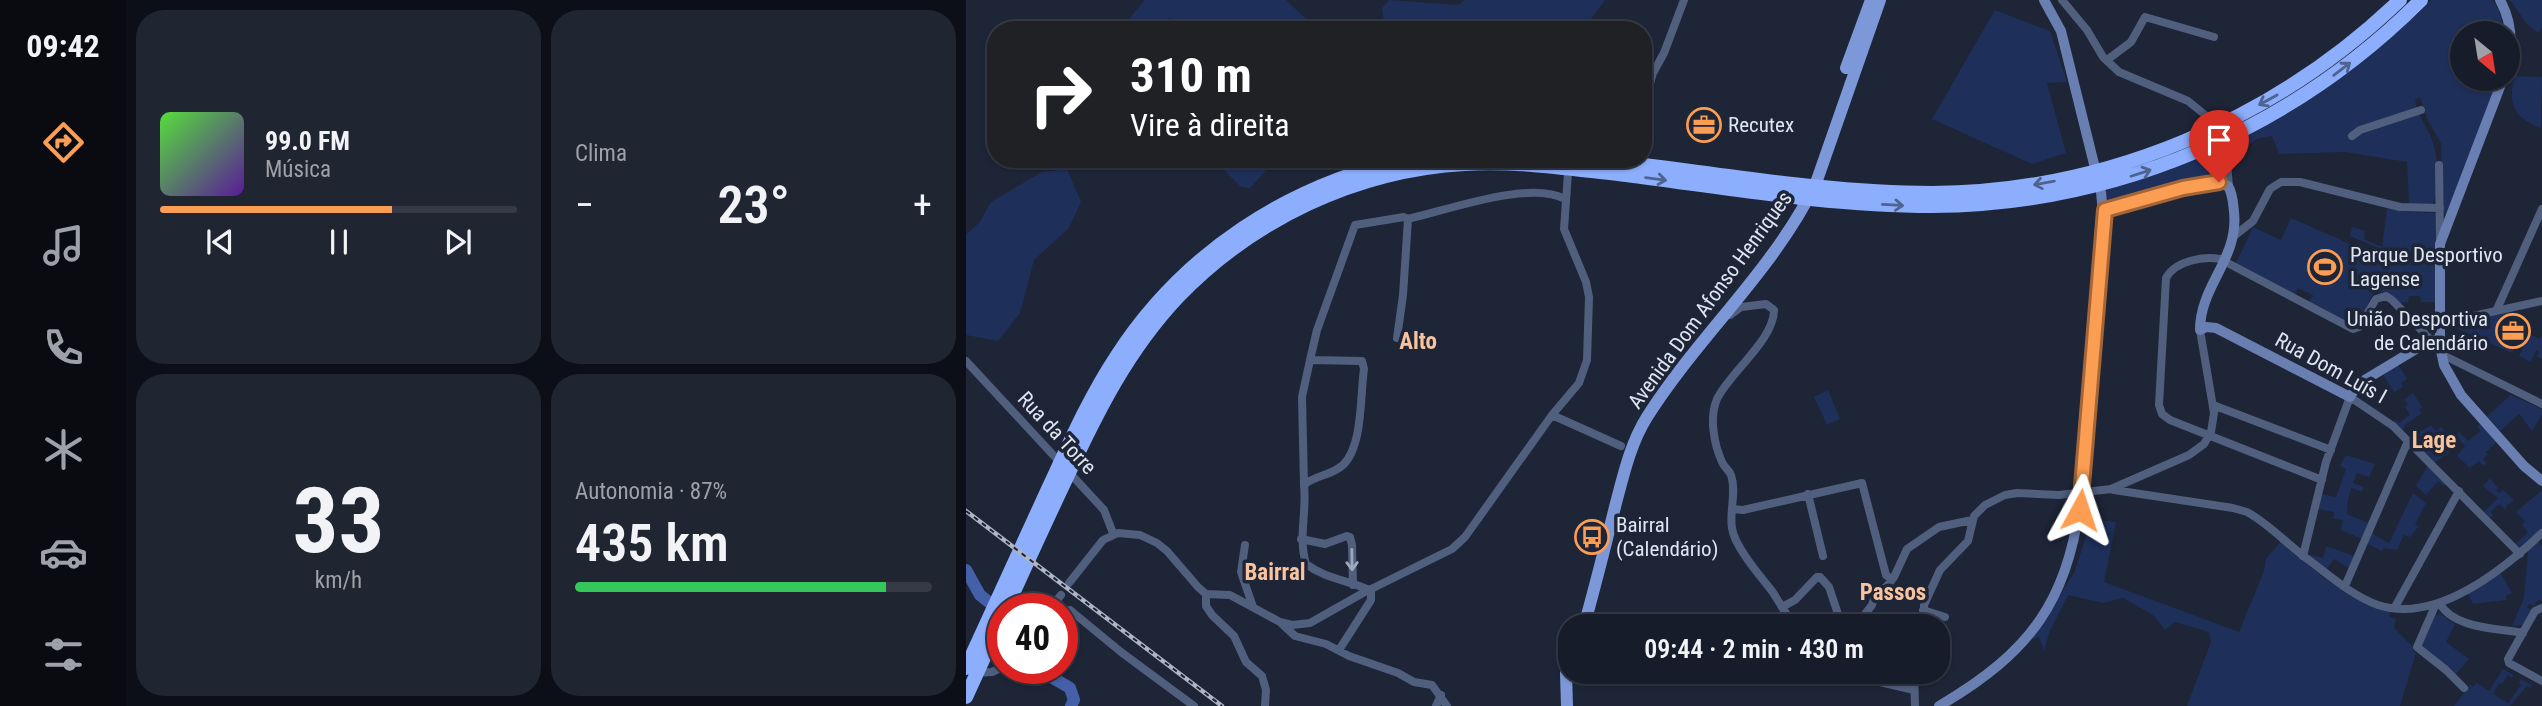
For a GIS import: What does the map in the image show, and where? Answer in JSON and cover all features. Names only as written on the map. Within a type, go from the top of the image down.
[{"type":"highway","points":[[1828,193],[1985,190],[2066,179],[2125,163],[2216,127],[2283,91],[2350,44],[2400,0]]},
{"type":"highway","points":[[1570,168],[1783,188],[1922,206],[1991,203],[2059,194],[2140,173],[2227,138],[2296,101],[2363,53],[2421,0]]},
{"type":"highway","points":[[1013,593],[1082,432],[1100,383],[1129,337],[1164,295],[1214,248],[1247,225],[1300,195],[1372,168]]},
{"type":"highway","points":[[966,670],[1082,432],[1129,359],[1182,293],[1223,256],[1258,231],[1305,205],[1342,190],[1428,168]]},
{"type":"highway","points":[[1652,168],[1783,188]]},
{"type":"highway","points":[[966,697],[987,651]]},
{"type":"main road","name":"Avenida Dom Afonso Henriques","points":[[1579,614],[1617,467],[1633,425],[1648,401],[1799,202],[1871,0]]},
{"type":"main road","name":"Avenida Dom Afonso Henriques","points":[[1587,614],[1625,470],[1637,435],[1663,394],[1766,261],[1805,205],[1816,183],[1880,0]]},
{"type":"main road","points":[[1566,684],[1567,706]]},
{"type":"main road","points":[[1574,684],[1575,706]]},
{"type":"street","points":[[1652,76],[1684,0]]},
{"type":"street","points":[[2044,0],[2061,31],[2094,164]]},
{"type":"street","points":[[2062,0],[2087,30],[2106,60],[2124,75],[2188,101],[2204,114]]},
{"type":"street","points":[[2500,0],[2507,21]]},
{"type":"street","points":[[2106,60],[2131,42],[2145,17],[2214,37]]},
{"type":"street","points":[[2444,214],[2498,91]]},
{"type":"street","points":[[2352,136],[2360,130],[2421,110]]},
{"type":"street","points":[[1923,614],[1925,601],[1943,565],[1968,541],[1972,520],[1985,505],[2006,495],[2025,492],[2059,495],[2110,489],[2189,455],[2200,448],[2210,436],[2213,405],[2200,330],[2202,308],[2234,236],[2235,220],[2227,162]]},
{"type":"street","points":[[2303,556],[2331,450],[2350,397],[2358,384],[2436,340],[2441,323],[2440,244],[2444,214],[2440,165]]},
{"type":"street","points":[[1280,622],[1292,625],[1310,623],[1363,593],[1452,549],[1465,537],[1552,415],[1579,383],[1587,360],[1589,297],[1587,282],[1564,229],[1568,168]]},
{"type":"street","points":[[2105,210],[2214,182],[2229,187]]},
{"type":"street","points":[[2234,236],[2253,220],[2270,189],[2281,182],[2300,182],[2400,207],[2444,214]]},
{"type":"street","points":[[1371,591],[1319,572],[1306,564],[1301,539],[1306,500],[1302,397],[1317,330],[1355,225],[1385,219],[1408,219],[1510,194],[1540,191],[1565,195]]},
{"type":"street","points":[[1939,706],[1997,669],[2023,643],[2045,614],[2062,582],[2071,555],[2081,494],[2105,210],[2101,192]]},
{"type":"street","points":[[2497,309],[2542,209]]},
{"type":"street","points":[[1397,338],[1408,219]]},
{"type":"street","points":[[2322,480],[2168,419],[2159,407],[2166,278],[2171,271],[2196,259],[2216,258],[2353,329],[2362,324],[2376,299],[2386,296],[2436,340],[2450,376],[2466,401],[2524,466],[2542,481]]},
{"type":"street","points":[[1750,307],[1746,295],[1768,267],[1766,261]]},
{"type":"street","points":[[2441,323],[2542,301]]},
{"type":"street","points":[[1717,323],[1725,322],[1735,309],[1770,305],[1774,310],[1774,318],[1758,346],[1724,388],[1713,412],[1713,424],[1722,462],[1732,480],[1731,526],[1734,538],[1787,614]]},
{"type":"street","name":"Rua Dom Luís I","points":[[2200,330],[2206,327],[2216,328],[2350,397],[2386,420],[2520,554]]},
{"type":"street","points":[[2441,354],[2542,404]]},
{"type":"street","points":[[1304,485],[1311,479],[1337,470],[1351,453],[1356,441],[1364,369],[1362,361],[1310,360]]},
{"type":"street","name":"Rua da Torre","points":[[966,361],[1104,510],[1113,533]]},
{"type":"street","points":[[2450,376],[2454,369],[2463,365]]},
{"type":"street","points":[[2213,405],[2331,450]]},
{"type":"street","points":[[1552,415],[1621,446]]},
{"type":"street","points":[[2345,586],[2408,441]]},
{"type":"street","points":[[1733,509],[1743,510],[1862,483],[1886,575],[1892,580]]},
{"type":"street","points":[[2110,489],[2247,512],[2345,586],[2376,604],[2438,608],[2465,622],[2523,633]]},
{"type":"street","points":[[2395,607],[2459,491]]},
{"type":"street","points":[[1808,494],[1823,556]]},
{"type":"street","points":[[1865,614],[1876,593],[1892,580],[1902,557],[1914,543],[1948,524],[1972,520]]},
{"type":"street","points":[[1069,583],[1096,548],[1113,533],[1140,535],[1157,543],[1206,594],[1230,595],[1280,622],[1295,636],[1339,650],[1414,682],[1432,685],[1447,706]]},
{"type":"street","points":[[2464,688],[2417,647],[2438,608],[2507,565],[2542,533]]},
{"type":"street","points":[[1301,539],[1325,544],[1350,537],[1353,586]]},
{"type":"street","points":[[1245,545],[1241,572],[1253,607]]},
{"type":"street","points":[[1782,607],[1796,600],[1820,577],[1829,587],[1838,614]]},
{"type":"street","points":[[1339,650],[1371,600],[1371,591]]},
{"type":"street","points":[[1206,594],[1206,606],[1212,615],[1234,636],[1246,662],[1262,676],[1266,690],[1265,706]]},
{"type":"street","points":[[2542,608],[2535,611],[2508,661],[2542,681]]},
{"type":"street","points":[[1923,610],[1936,614]]},
{"type":"street","points":[[1078,617],[1194,706]]},
{"type":"street","points":[[966,670],[987,673]]},
{"type":"street","points":[[1888,684],[1914,690]]},
{"type":"street","points":[[1914,684],[1915,706]]},
{"type":"street","points":[[1436,706],[1441,695]]},
{"type":"shaded area","points":[[1145,0],[1286,0],[1308,21],[1174,21],[1169,18],[1165,21],[1127,21]]},
{"type":"shaded area","points":[[1389,0],[1458,5],[1465,0],[1605,0],[1590,21],[1384,21],[1382,8]]},
{"type":"shaded area","points":[[2431,0],[2492,0],[2499,10],[2502,21],[2450,21],[2450,91],[2493,91],[2449,214],[2445,215],[2443,211],[2441,143],[2428,121],[2420,97],[2415,100],[2416,105],[2431,137],[2437,162],[2437,190],[2432,205],[2409,205],[2407,162],[2345,152],[2279,154],[2272,136],[2259,138],[2219,162],[2223,179],[2111,204],[2107,200],[2104,192],[2108,190],[2154,176],[2198,158],[2241,139],[2282,116],[2360,64]]},
{"type":"shaded area","points":[[2510,0],[2542,0],[2542,28],[2538,33],[2527,24]]},
{"type":"shaded area","points":[[1995,10],[2050,31],[2067,82],[2047,83],[2066,153],[2032,164],[1932,119]]},
{"type":"shaded area","points":[[2520,76],[2542,77],[2541,128],[2519,115],[2512,91],[2520,91]]},
{"type":"shaded area","points":[[1223,168],[1268,168],[1250,188],[1241,187]]},
{"type":"shaded area","points":[[1067,169],[1081,202],[1069,228],[1034,260],[1020,313],[998,341],[966,335],[966,234],[979,223],[991,202],[1042,172]]},
{"type":"shaded area","points":[[2387,208],[2436,213],[2437,302],[2421,302],[2420,296],[2409,296],[2408,302],[2399,303],[2388,294],[2373,294],[2355,326],[2309,303],[2313,295],[2298,288],[2294,296],[2236,263],[2253,227],[2281,240],[2291,218],[2375,255],[2378,248],[2350,236],[2352,227],[2365,231],[2364,239],[2382,247]]},
{"type":"shaded area","points":[[2509,312],[2507,322],[2523,328],[2512,353],[2451,326]]},
{"type":"shaded area","points":[[2529,334],[2540,339],[2542,335],[2542,359],[2537,357],[2539,352],[2536,350],[2531,362],[2519,356]]},
{"type":"shaded area","points":[[2398,364],[2407,379],[2401,383],[2403,387],[2394,392],[2382,373]]},
{"type":"shaded area","points":[[1828,390],[1840,419],[1827,425],[1814,397]]},
{"type":"shaded area","points":[[2413,393],[2422,407],[2419,410],[2422,413],[2406,424],[2403,430],[2392,422],[2396,420],[2399,423],[2410,415],[2405,407],[2408,404],[2404,400]]},
{"type":"shaded area","points":[[2511,395],[2542,409],[2542,415],[2532,431],[2519,414],[2500,431],[2487,416]]},
{"type":"shaded area","points":[[2481,424],[2497,442],[2486,452],[2488,454],[2483,459],[2487,463],[2483,466],[2479,461],[2470,468],[2457,456],[2465,446],[2455,435],[2459,432],[2468,441],[2481,431],[2477,426]]},
{"type":"shaded area","points":[[2431,425],[2436,431],[2441,427],[2458,446],[2434,463],[2410,438]]},
{"type":"shaded area","points":[[2346,455],[2375,464],[2369,477],[2357,473],[2353,483],[2364,487],[2362,492],[2351,488],[2347,505],[2347,514],[2369,523],[2362,539],[2341,530],[2343,520],[2333,519],[2334,512],[2318,509],[2322,494],[2336,497],[2346,469],[2340,466]]},
{"type":"shaded area","points":[[2428,465],[2446,483],[2444,486],[2438,481],[2426,495],[2416,486]]},
{"type":"shaded area","points":[[2490,478],[2499,493],[2503,490],[2514,500],[2506,506],[2506,510],[2499,504],[2491,512],[2493,515],[2490,518],[2484,512],[2498,498],[2483,486]]},
{"type":"shaded area","points":[[2542,490],[2542,529],[2520,547],[2516,544],[2528,532],[2522,525],[2525,521],[2516,512]]},
{"type":"shaded area","points":[[2413,493],[2426,503],[2415,525],[2419,526],[2410,537],[2404,535],[2397,550],[2384,548],[2382,551],[2366,543],[2371,533],[2389,543]]},
{"type":"shaded area","points":[[2089,519],[2116,522],[2104,582],[2239,632],[2264,571],[2266,559],[2281,541],[2332,584],[2363,603],[2390,611],[2389,616],[2396,619],[2394,628],[2416,653],[2400,706],[2187,706],[2211,642],[2209,632],[2175,622],[2165,630],[2153,615],[2123,598],[2103,603],[2068,595],[2049,633],[2044,651],[2039,637],[2032,639],[2074,573]]},
{"type":"shaded area","points":[[2538,542],[2542,546],[2542,601],[2538,600],[2534,606],[2529,604],[2527,607],[2532,610],[2523,625],[2512,626],[2524,598],[2528,551]]},
{"type":"shaded area","points":[[2326,546],[2354,556],[2349,568],[2334,559],[2326,570],[2306,554],[2323,558]]},
{"type":"shaded area","points":[[2500,572],[2512,593],[2506,596],[2506,600],[2473,604],[2467,592]]},
{"type":"shaded area","points":[[2440,614],[2455,624],[2446,642],[2469,659],[2456,674],[2421,645],[2435,615]]},
{"type":"shaded area","points":[[2503,669],[2514,675],[2512,678],[2508,675],[2502,684],[2499,683],[2493,694],[2508,703],[2521,685],[2521,679],[2532,685],[2531,688],[2527,686],[2510,706],[2454,706],[2470,685],[2473,687],[2477,683],[2489,691]]},
{"type":"waterway","points":[[966,570],[980,595],[987,601]]},
{"type":"waterway","points":[[1063,684],[1070,688],[1074,700],[1071,706]]},
{"type":"railway","points":[[966,511],[1222,706]]},
{"type":"place","name":"Recutex","points":[[1704,125]]},
{"type":"place","name":"Parque Desportivo Lagense","points":[[2325,267]]},
{"type":"place","name":"União Desportiva de Calendário","points":[[2513,331]]},
{"type":"place","name":"Bairral (Calendário)","points":[[1592,537]]},
{"type":"district","name":"Alto","points":[[1418,341]]},
{"type":"district","name":"Lage","points":[[2434,440]]},
{"type":"district","name":"Bairral","points":[[1275,572]]},
{"type":"district","name":"Passos","points":[[1893,592]]},
{"type":"route","points":[[2080,510],[2105,210],[2183,188],[2219,182]]}]
